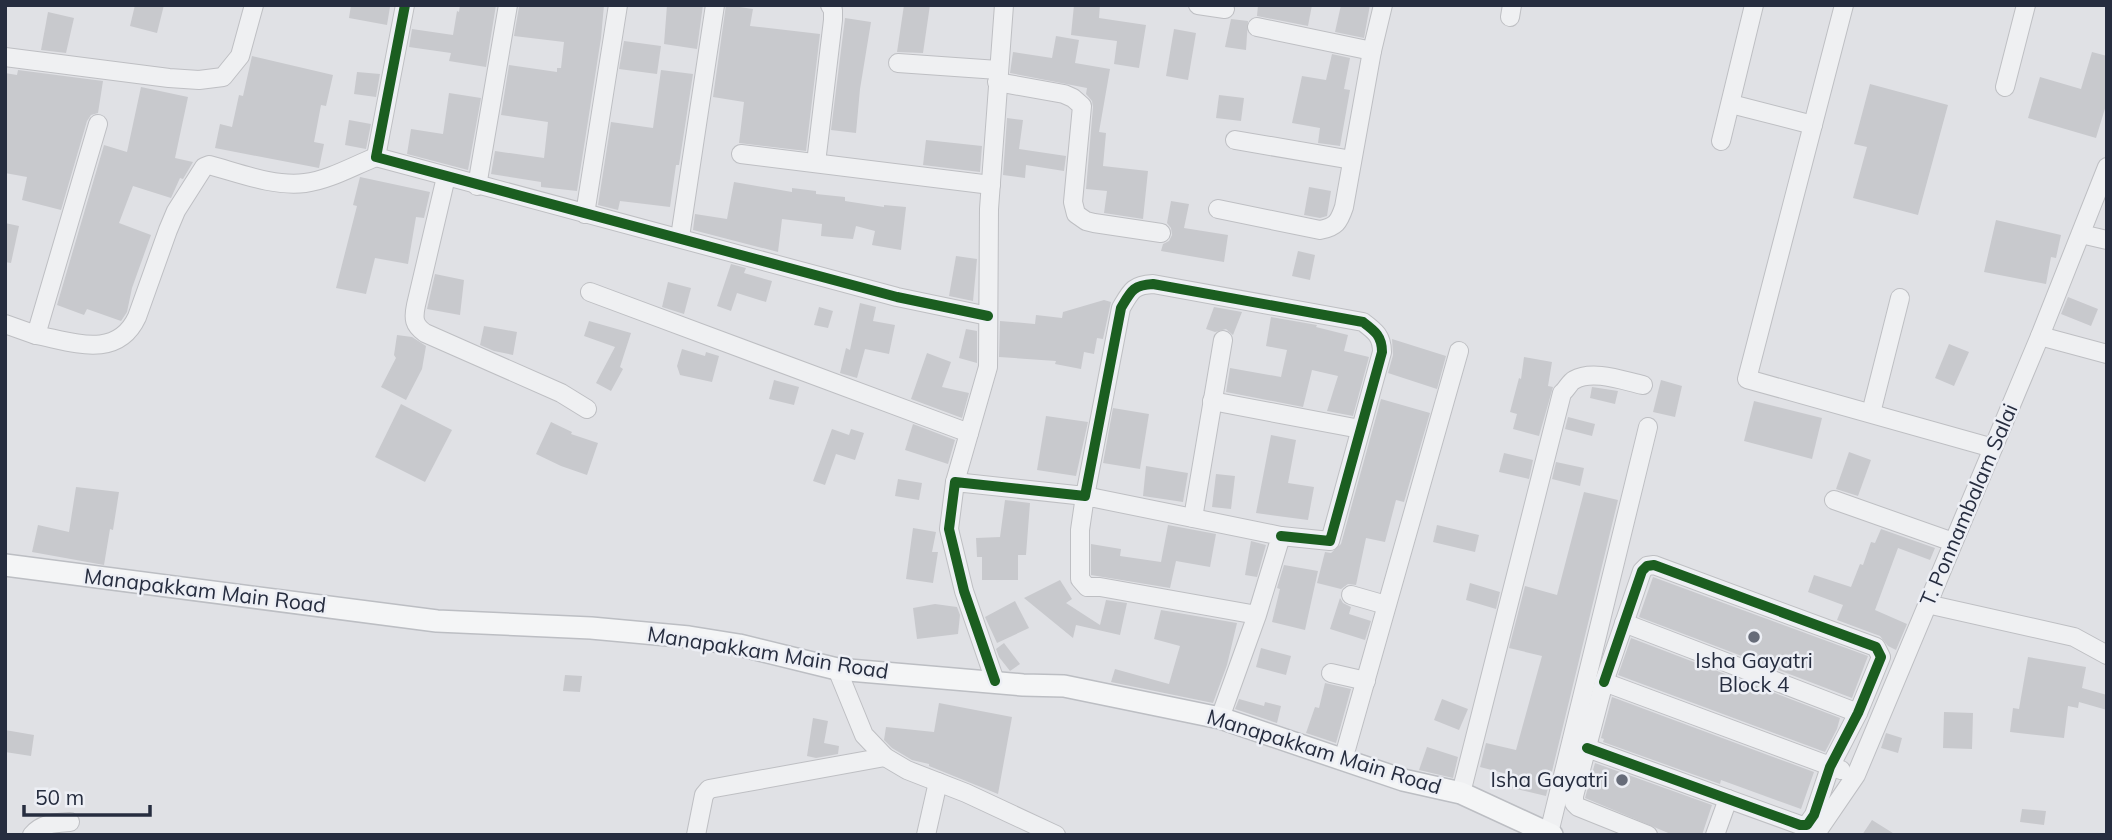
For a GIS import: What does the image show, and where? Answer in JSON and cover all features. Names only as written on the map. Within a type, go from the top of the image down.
[{"type":"main road","name":"Manapakkam Main Road","points":[[5,565],[437,621],[591,628],[689,637],[739,645],[837,669],[1064,686],[1220,718],[1403,780],[1461,793],[1550,834]]},
{"type":"street","points":[[5,57],[169,78],[199,80],[223,77],[240,56],[254,5]]},
{"type":"street","points":[[376,157],[405,5]]},
{"type":"street","points":[[477,186],[508,5]]},
{"type":"street","points":[[585,214],[618,5]]},
{"type":"street","points":[[680,237],[715,5]]},
{"type":"street","points":[[816,163],[833,20],[830,5]]},
{"type":"street","points":[[995,681],[964,591],[949,529],[955,482],[988,367],[990,185],[1004,5]]},
{"type":"street","points":[[1198,5],[1225,9]]},
{"type":"street","points":[[1218,209],[1320,230],[1333,227],[1339,221],[1344,207],[1382,5]]},
{"type":"street","points":[[1721,141],[1754,5]]},
{"type":"street","points":[[1844,5],[1747,379],[1993,448]]},
{"type":"street","points":[[2005,87],[2026,5]]},
{"type":"street","points":[[1257,27],[1372,51]]},
{"type":"street","points":[[898,63],[997,76],[1073,98],[1082,106],[1073,202],[1076,214],[1094,223],[1161,233]]},
{"type":"street","points":[[1731,104],[1813,125]]},
{"type":"street","points":[[36,335],[98,124]]},
{"type":"street","points":[[1236,140],[1352,160]]},
{"type":"street","points":[[741,154],[990,185]]},
{"type":"street","points":[[5,324],[36,335],[80,344],[105,344],[122,338],[132,328],[137,317],[176,211],[204,167],[209,165],[265,180],[293,184],[327,177],[376,157],[897,297],[988,316]]},
{"type":"street","name":"T. Ponnambalam Salai","points":[[1815,835],[1856,775],[2040,336],[2107,167]]},
{"type":"street","points":[[446,177],[413,318],[417,327],[425,334],[561,393],[587,409]]},
{"type":"street","points":[[2081,234],[2107,240]]},
{"type":"street","points":[[955,482],[1085,496],[1281,536],[1330,541],[1382,352],[1382,340],[1377,332],[1363,322],[1153,284],[1139,285],[1130,292],[1121,308],[1085,496],[1080,530],[1080,579],[1087,587],[1100,587],[1257,615]]},
{"type":"street","points":[[590,292],[969,433]]},
{"type":"street","points":[[1871,413],[1900,298]]},
{"type":"street","points":[[2040,336],[2107,354]]},
{"type":"street","points":[[1193,518],[1223,340]]},
{"type":"street","points":[[1343,760],[1459,351]]},
{"type":"street","points":[[1461,793],[1563,393],[1573,380],[1585,377],[1600,376],[1643,385]]},
{"type":"street","points":[[1212,401],[1360,429]]},
{"type":"street","points":[[1550,834],[1648,427]]},
{"type":"street","points":[[1834,500],[1953,542]]},
{"type":"street","points":[[1220,718],[1257,615],[1281,536]]},
{"type":"street","points":[[1587,748],[1728,800],[1800,825],[1807,825],[1814,815],[1830,767],[1858,713],[1881,657],[1876,647],[1654,565],[1647,566],[1642,571],[1604,682],[1574,796],[1574,803],[1648,835]]},
{"type":"street","points":[[1351,595],[1386,605]]},
{"type":"street","points":[[1927,604],[2074,637],[2107,654]]},
{"type":"street","points":[[1624,623],[1858,713]]},
{"type":"street","points":[[837,669],[864,735],[885,757],[907,770],[1056,835]]},
{"type":"street","points":[[1331,673],[1366,681]]},
{"type":"street","points":[[1604,682],[1856,775]]},
{"type":"street","points":[[696,835],[701,804],[709,789],[885,757]]},
{"type":"street","points":[[926,835],[938,782]]},
{"type":"street","points":[[1715,835],[1728,800]]},
{"type":"street","points":[[32,835],[47,824],[70,821]]},
{"type":"building","points":[[135,5],[164,5],[157,33],[130,26]]},
{"type":"building","points":[[351,5],[390,7],[387,25],[349,18]]},
{"type":"building","points":[[460,5],[496,5],[486,67],[449,61],[451,53],[409,47],[412,29],[453,35]]},
{"type":"building","points":[[604,5],[577,191],[541,187],[541,182],[491,174],[495,151],[544,158],[548,122],[501,115],[509,65],[557,72],[557,68],[561,68],[564,42],[514,36],[519,7]]},
{"type":"building","points":[[667,5],[703,5],[697,49],[664,44]]},
{"type":"building","points":[[726,5],[753,9],[750,26],[820,34],[806,151],[739,143],[744,102],[713,97]]},
{"type":"building","points":[[904,5],[930,5],[923,53],[897,52]]},
{"type":"building","points":[[1074,5],[1100,5],[1099,18],[1146,25],[1139,68],[1114,64],[1117,41],[1071,35]]},
{"type":"building","points":[[1258,5],[1312,5],[1308,26],[1257,16]]},
{"type":"building","points":[[1341,5],[1370,5],[1364,38],[1335,32]]},
{"type":"building","points":[[48,12],[74,18],[66,53],[41,50]]},
{"type":"building","points":[[845,18],[871,22],[856,133],[831,130]]},
{"type":"building","points":[[1231,19],[1248,21],[1246,50],[1225,47]]},
{"type":"building","points":[[1174,29],[1196,33],[1188,80],[1166,76]]},
{"type":"building","points":[[1056,36],[1079,40],[1075,63],[1110,69],[1099,132],[1106,133],[1103,166],[1148,171],[1143,219],[1104,213],[1107,191],[1086,189],[1093,107],[1086,94],[1087,88],[1010,73],[1013,52],[1052,58]]},
{"type":"building","points":[[624,41],[661,46],[657,74],[619,69]]},
{"type":"building","points":[[2092,52],[2107,56],[2107,102],[2096,138],[2028,118],[2040,77],[2081,89]]},
{"type":"building","points":[[1332,54],[1350,58],[1344,89],[1350,90],[1340,146],[1318,143],[1320,128],[1292,123],[1302,76],[1326,80]]},
{"type":"building","points":[[252,56],[333,75],[326,106],[321,105],[314,142],[324,144],[319,168],[215,148],[220,124],[232,127],[239,95],[243,96]]},
{"type":"building","points":[[18,70],[103,81],[98,113],[91,115],[87,121],[61,210],[22,200],[27,177],[5,173],[5,73],[17,75]]},
{"type":"building","points":[[661,70],[693,74],[670,207],[620,201],[618,210],[598,205],[611,122],[653,128]]},
{"type":"building","points":[[357,72],[380,74],[376,97],[354,94]]},
{"type":"building","points":[[1870,84],[1948,105],[1918,215],[1853,198],[1867,147],[1854,144]]},
{"type":"building","points":[[141,87],[188,97],[175,158],[193,162],[183,179],[180,178],[171,198],[133,186],[119,223],[151,235],[132,288],[127,312],[121,321],[87,309],[84,315],[57,305],[104,145],[127,152]]},
{"type":"building","points":[[449,93],[481,98],[468,170],[407,154],[411,129],[443,134]]},
{"type":"building","points":[[1219,95],[1244,98],[1241,121],[1216,118]]},
{"type":"building","points":[[1007,118],[1023,120],[1019,149],[1066,156],[1064,171],[1026,165],[1025,178],[1003,175]]},
{"type":"building","points":[[349,120],[371,124],[366,149],[345,145]]},
{"type":"building","points":[[926,140],[982,146],[980,172],[923,165]]},
{"type":"building","points":[[360,177],[430,192],[424,218],[416,217],[408,264],[375,258],[366,294],[336,288],[357,206],[353,205]]},
{"type":"building","points":[[734,182],[792,192],[792,188],[816,191],[816,194],[845,197],[845,201],[884,207],[906,207],[901,250],[872,245],[875,231],[856,226],[853,239],[821,236],[822,224],[782,219],[778,252],[693,230],[695,214],[727,219]]},
{"type":"building","points":[[1309,187],[1331,191],[1327,216],[1320,218],[1304,215]]},
{"type":"building","points":[[1171,201],[1189,204],[1184,228],[1228,235],[1224,262],[1161,251],[1163,244],[1169,241],[1172,235],[1167,223]]},
{"type":"building","points":[[1996,220],[2061,235],[2056,258],[2051,257],[2046,284],[1984,272]]},
{"type":"building","points":[[5,223],[19,226],[11,263],[5,262]]},
{"type":"building","points":[[1298,251],[1315,255],[1310,280],[1292,276]]},
{"type":"building","points":[[956,256],[977,259],[973,301],[949,296]]},
{"type":"building","points":[[731,264],[746,268],[744,273],[772,281],[766,302],[737,293],[731,311],[717,306]]},
{"type":"building","points":[[435,274],[464,280],[460,315],[427,309]]},
{"type":"building","points":[[668,282],[691,288],[684,314],[662,307]]},
{"type":"building","points":[[2068,297],[2098,309],[2091,326],[2061,314]]},
{"type":"building","points":[[1104,300],[1111,302],[1103,339],[1097,338],[1094,354],[1084,352],[1081,369],[1055,364],[1056,361],[999,357],[1000,321],[1035,324],[1036,315],[1062,318],[1063,312]]},
{"type":"building","points":[[860,303],[876,307],[873,321],[895,325],[889,354],[865,349],[857,378],[840,373],[846,348],[850,350]]},
{"type":"building","points":[[819,307],[833,311],[828,328],[814,325]]},
{"type":"building","points":[[1214,307],[1242,312],[1233,335],[1226,329],[1215,332],[1206,329]]},
{"type":"building","points":[[1271,317],[1317,325],[1316,327],[1348,335],[1344,351],[1369,357],[1353,416],[1327,411],[1338,376],[1312,370],[1303,407],[1226,392],[1230,368],[1281,377],[1287,350],[1266,346]]},
{"type":"building","points":[[589,321],[631,333],[620,367],[623,369],[611,391],[596,383],[615,347],[584,336]]},
{"type":"building","points":[[484,326],[517,332],[513,355],[480,345]]},
{"type":"building","points":[[966,329],[977,331],[977,363],[959,358]]},
{"type":"building","points":[[397,335],[412,337],[426,346],[422,369],[406,400],[381,387],[396,358],[394,355]]},
{"type":"building","points":[[1392,339],[1446,356],[1437,389],[1388,373],[1393,355]]},
{"type":"building","points":[[1949,344],[1969,352],[1954,386],[1935,378]]},
{"type":"building","points":[[682,349],[705,356],[706,352],[719,356],[712,382],[680,375],[677,366]]},
{"type":"building","points":[[927,353],[951,362],[942,387],[969,393],[962,418],[911,399]]},
{"type":"building","points":[[1524,357],[1552,362],[1548,386],[1553,387],[1539,436],[1513,429],[1517,414],[1510,412],[1519,378],[1521,379]]},
{"type":"building","points":[[774,380],[799,387],[794,405],[769,399]]},
{"type":"building","points":[[1661,380],[1682,386],[1675,417],[1653,412]]},
{"type":"building","points":[[1592,387],[1618,391],[1615,404],[1590,398]]},
{"type":"building","points":[[1381,399],[1430,413],[1404,502],[1396,500],[1385,542],[1366,538],[1356,585],[1348,584],[1341,589],[1317,583],[1325,552],[1331,553],[1341,544]]},
{"type":"building","points":[[1754,401],[1822,418],[1812,459],[1744,441]]},
{"type":"building","points":[[401,404],[452,430],[425,482],[375,457]]},
{"type":"building","points":[[1113,408],[1149,414],[1140,469],[1103,463]]},
{"type":"building","points":[[1046,416],[1088,422],[1076,476],[1037,470]]},
{"type":"building","points":[[1568,417],[1595,424],[1592,436],[1565,429]]},
{"type":"building","points":[[551,422],[572,432],[571,434],[598,443],[587,475],[536,454]]},
{"type":"building","points":[[913,424],[955,440],[948,464],[905,450]]},
{"type":"building","points":[[832,429],[849,435],[851,429],[864,433],[855,460],[836,454],[825,485],[813,481]]},
{"type":"building","points":[[1271,435],[1296,440],[1288,483],[1314,487],[1308,520],[1256,513]]},
{"type":"building","points":[[1849,452],[1871,460],[1858,496],[1836,489]]},
{"type":"building","points":[[1504,453],[1533,460],[1529,479],[1499,472]]},
{"type":"building","points":[[1556,462],[1584,468],[1580,486],[1552,479]]},
{"type":"building","points":[[1146,466],[1188,473],[1183,502],[1143,496]]},
{"type":"building","points":[[1216,474],[1235,476],[1231,509],[1212,507]]},
{"type":"building","points":[[898,479],[922,483],[919,500],[895,496]]},
{"type":"building","points":[[76,487],[119,492],[104,565],[32,552],[38,525],[69,532]]},
{"type":"building","points":[[1584,492],[1618,500],[1546,796],[1512,788],[1515,776],[1480,767],[1486,743],[1516,750],[1542,656],[1509,648],[1525,586],[1557,595]]},
{"type":"building","points":[[1005,500],[1030,503],[1026,555],[1018,555],[1018,580],[982,580],[982,557],[977,557],[976,538],[1000,537]]},
{"type":"building","points":[[1168,525],[1216,534],[1210,567],[1176,561],[1170,588],[1091,575],[1091,544],[1121,549],[1120,556],[1161,562]]},
{"type":"building","points":[[1437,525],[1479,535],[1475,552],[1433,542]]},
{"type":"building","points":[[913,528],[936,532],[932,552],[938,552],[933,583],[906,579]]},
{"type":"building","points":[[1881,529],[1935,548],[1930,560],[1898,548],[1875,610],[1907,624],[1896,650],[1888,646],[1880,636],[1837,620],[1843,605],[1808,592],[1814,575],[1851,587],[1871,542],[1875,543]]},
{"type":"building","points":[[1251,541],[1266,545],[1257,577],[1245,575]]},
{"type":"building","points":[[1284,565],[1318,571],[1305,630],[1272,622],[1280,589],[1277,588]]},
{"type":"building","name":"Isha Gayatri Block 4","points":[[1653,577],[1868,656],[1852,698],[1639,617]]},
{"type":"building","points":[[1060,580],[1072,599],[1066,603],[1100,625],[1106,600],[1127,603],[1120,635],[1076,625],[1073,638],[1024,598]]},
{"type":"building","points":[[1470,583],[1500,592],[1496,609],[1466,600]]},
{"type":"building","points":[[1340,598],[1351,607],[1349,614],[1371,621],[1365,640],[1330,629]]},
{"type":"building","points":[[1015,601],[1029,628],[997,643],[985,617]]},
{"type":"building","points":[[935,604],[957,607],[960,615],[958,634],[917,639],[913,608]]},
{"type":"building","points":[[1161,610],[1237,623],[1227,665],[1213,703],[1111,682],[1115,669],[1169,684],[1180,646],[1154,639]]},
{"type":"building","points":[[1631,638],[1840,718],[1837,729],[1825,752],[1618,675]]},
{"type":"building","points":[[1004,643],[1020,664],[1010,671],[996,649]]},
{"type":"building","points":[[1261,648],[1291,656],[1286,675],[1256,667]]},
{"type":"building","points":[[2028,657],[2086,667],[2082,688],[2107,695],[2107,710],[2079,702],[2078,708],[2068,706],[2064,738],[2010,732],[2013,708],[2019,709]]},
{"type":"building","points":[[565,675],[582,676],[580,692],[563,691]]},
{"type":"building","points":[[1325,683],[1351,689],[1336,743],[1306,733],[1315,707],[1319,708]]},
{"type":"building","points":[[1612,697],[1814,772],[1801,809],[1721,780],[1720,784],[1603,742],[1604,739],[1601,738]]},
{"type":"building","points":[[1239,699],[1264,706],[1265,702],[1281,706],[1277,723],[1235,709]]},
{"type":"building","points":[[1442,699],[1468,709],[1459,730],[1434,720]]},
{"type":"building","points":[[939,703],[1012,717],[998,794],[929,764],[912,760],[884,740],[886,727],[934,732]]},
{"type":"building","points":[[1944,712],[1973,713],[1972,749],[1943,748]]},
{"type":"building","points":[[813,718],[828,721],[824,743],[839,746],[838,754],[816,758],[807,756]]},
{"type":"building","points":[[5,730],[34,735],[31,756],[5,752]]},
{"type":"building","points":[[1886,733],[1902,738],[1898,753],[1881,748]]},
{"type":"building","points":[[1427,747],[1458,757],[1453,778],[1419,770]]},
{"type":"building","name":"Isha Gayatri","points":[[1595,763],[1712,805],[1702,835],[1673,835],[1585,798]]},
{"type":"building","points":[[2022,809],[2046,811],[2044,825],[2020,822]]},
{"type":"building","points":[[1872,820],[1896,835],[1862,835]]},
{"type":"cycle path","points":[[405,5],[376,157],[897,297],[988,316]]},
{"type":"cycle path","points":[[995,681],[964,591],[949,529],[955,482],[1085,496],[1121,308],[1130,293],[1137,288],[1153,284],[1363,322],[1379,338],[1382,352],[1330,541],[1281,536]]},
{"type":"cycle path","points":[[1587,748],[1800,825],[1807,825],[1814,815],[1830,767],[1858,713],[1881,657],[1876,647],[1654,565],[1647,566],[1642,571],[1604,682]]},
{"type":"place","name":"Isha Gayatri Block 4","points":[[1754,637]]},
{"type":"place","name":"Isha Gayatri","points":[[1622,780]]}]
